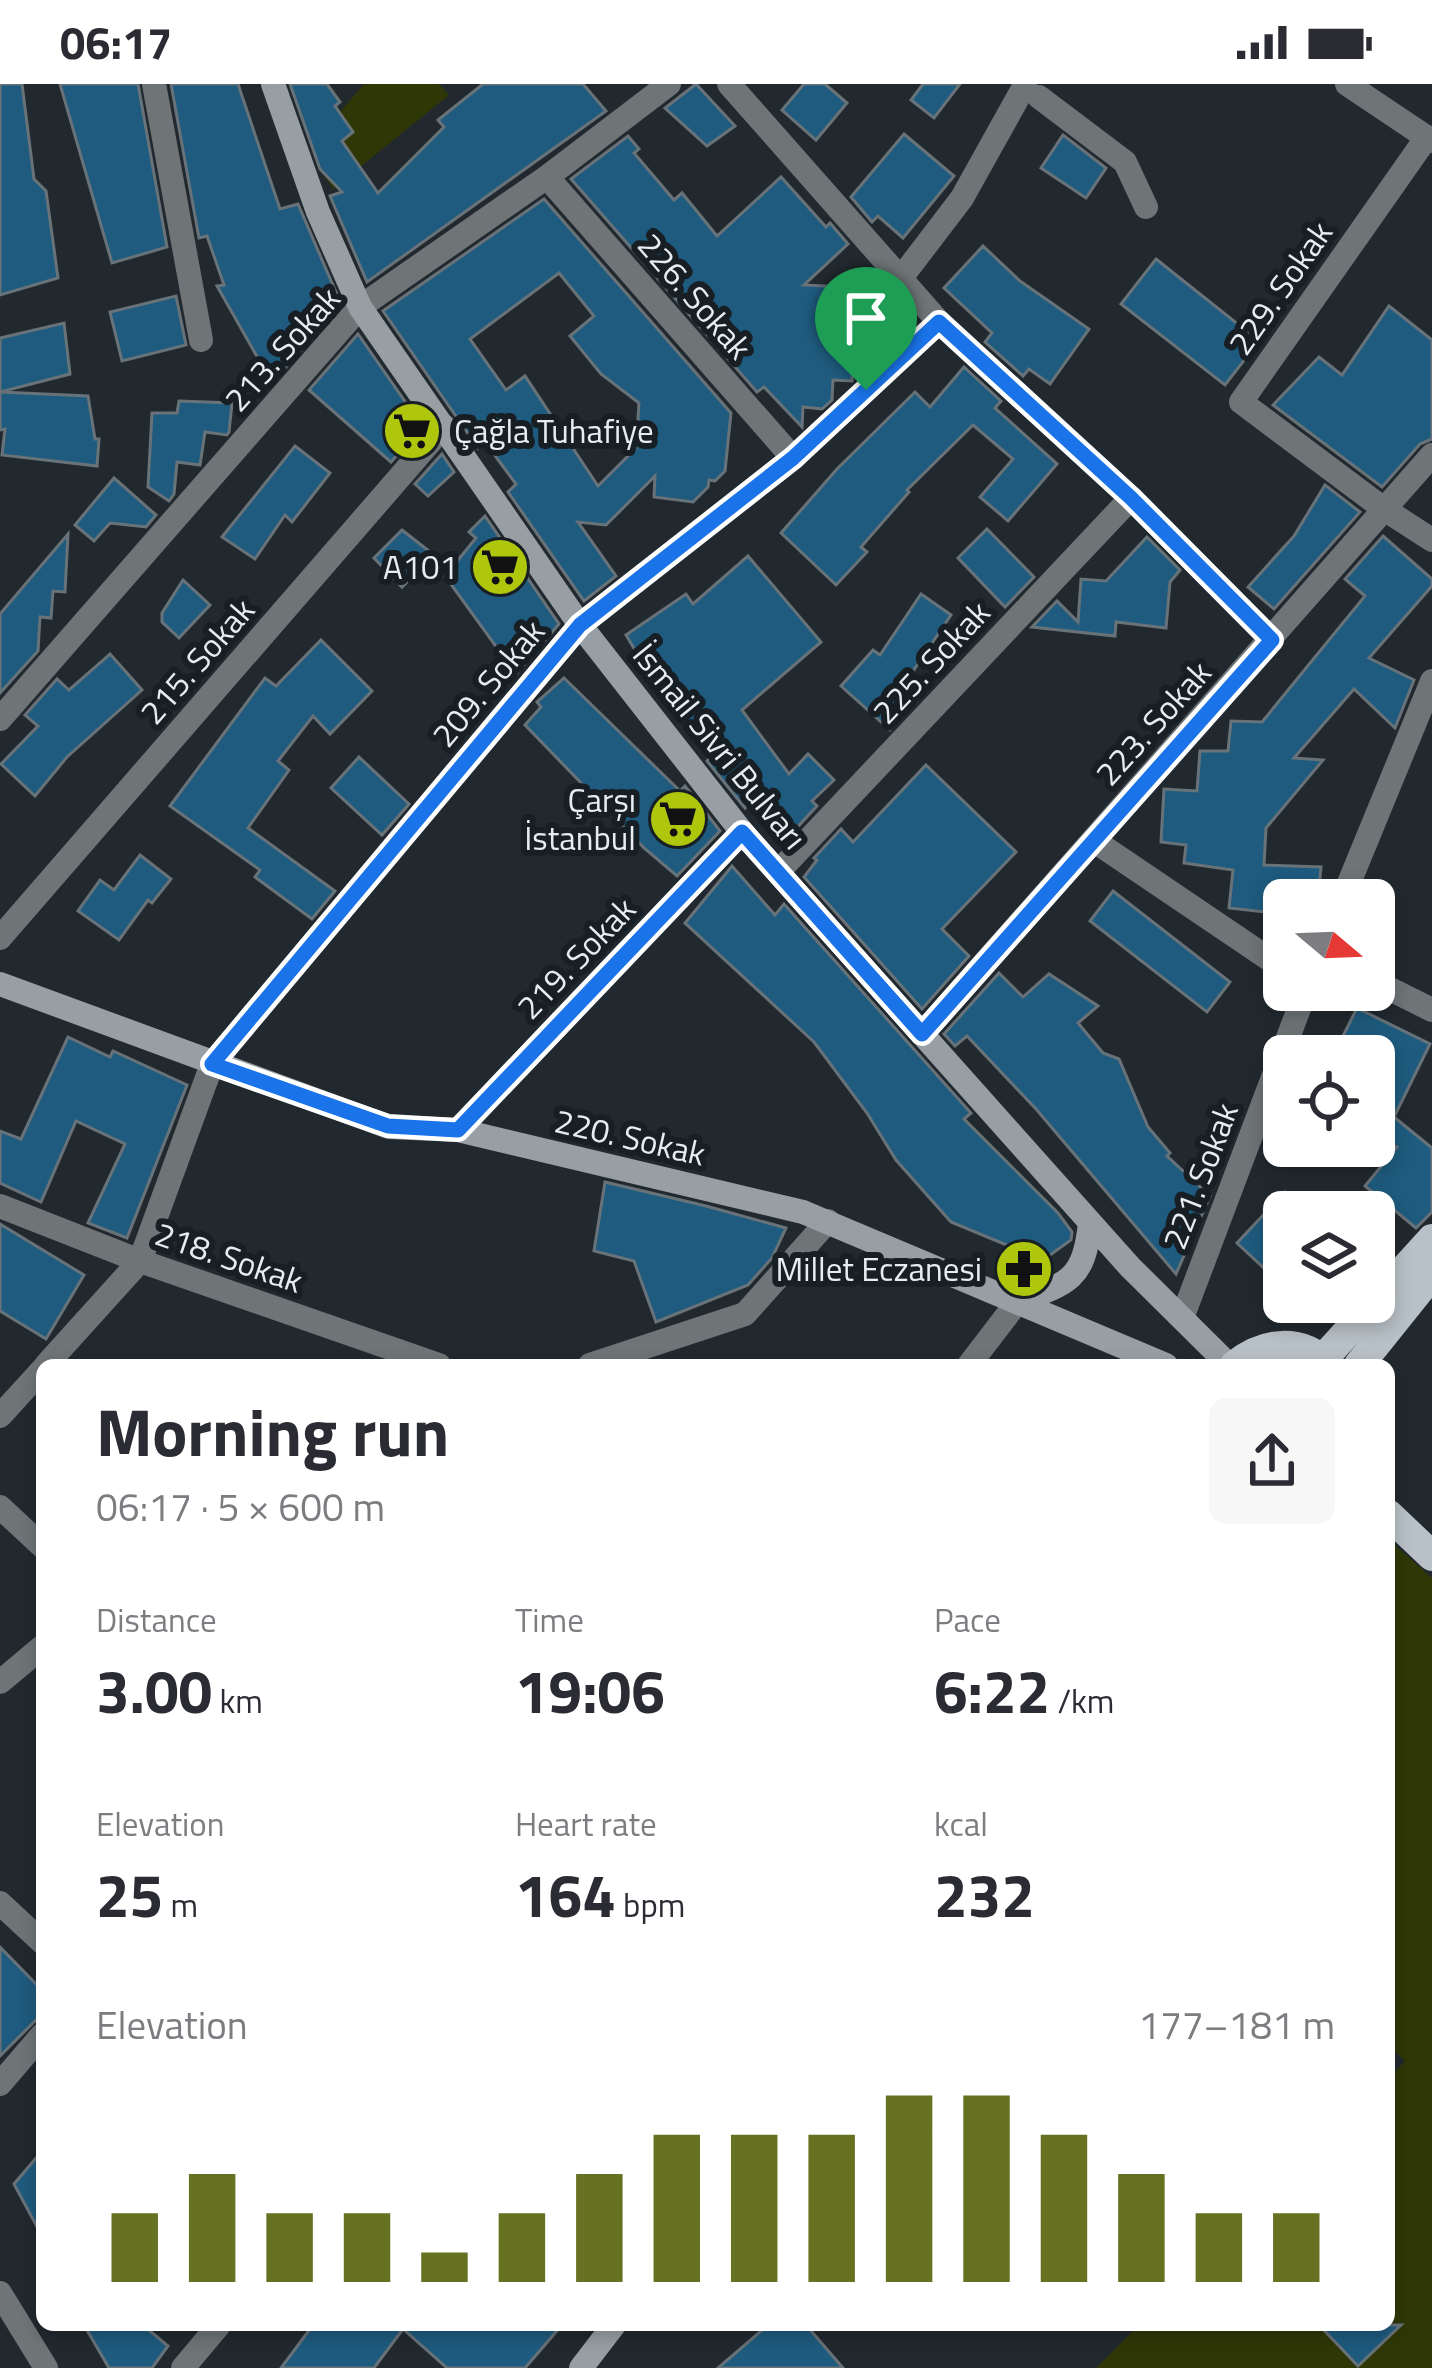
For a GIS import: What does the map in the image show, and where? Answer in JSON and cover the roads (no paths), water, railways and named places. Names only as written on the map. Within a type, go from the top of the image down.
[{"type":"main road","name":"İsmail Sivri Bulvarı","points":[[273,84],[319,212],[360,307],[580,625],[742,832],[1090,1223],[1226,1359]]},
{"type":"main road","name":"220. Sokak","points":[[0,984],[388,1126],[458,1130],[828,1221],[1152,1359]]},
{"type":"main road","points":[[1018,1301],[1063,1286],[1078,1273],[1087,1255],[1090,1223]]},
{"type":"main road","points":[[1328,1359],[1432,1239]]},
{"type":"main road","points":[[1365,1359],[1432,1274]]},
{"type":"main road","points":[[1244,1359],[1270,1346],[1292,1346],[1322,1359]]},
{"type":"main road","points":[[1395,1521],[1432,1556]]},
{"type":"main road","points":[[581,2368],[609,2331]]},
{"type":"street","points":[[154,84],[202,340]]},
{"type":"street","name":"213. Sokak","points":[[0,719],[360,307],[547,177],[669,84]]},
{"type":"street","points":[[730,84],[939,322],[1131,498],[1272,640]]},
{"type":"street","points":[[1347,84],[1429,139]]},
{"type":"street","points":[[901,278],[962,198],[1034,88],[1125,162],[1147,207]]},
{"type":"street","name":"229. Sokak","points":[[1429,139],[1240,402],[1432,540]]},
{"type":"street","name":"226. Sokak","points":[[547,177],[793,458]]},
{"type":"street","name":"209. Sokak","points":[[52,1359],[140,1262],[212,1064],[580,625],[793,458],[939,322]]},
{"type":"street","name":"215. Sokak","points":[[0,938],[444,426]]},
{"type":"street","name":"223. Sokak","points":[[922,1034],[1432,454]]},
{"type":"street","name":"225. Sokak","points":[[779,871],[1131,498]]},
{"type":"street","points":[[1351,879],[1432,681]]},
{"type":"street","name":"219. Sokak","points":[[458,1130],[742,832]]},
{"type":"street","points":[[1093,840],[1263,955]]},
{"type":"street","points":[[1395,992],[1432,1010]]},
{"type":"street","name":"221. Sokak","points":[[1182,1318],[1298,1011]]},
{"type":"street","name":"218. Sokak","points":[[0,1206],[140,1262],[422,1359]]},
{"type":"street","points":[[608,1359],[745,1314],[828,1221]]},
{"type":"street","points":[[974,1359],[1018,1301]]},
{"type":"street","name":"209. Sokak","points":[[0,1416],[36,1377]]},
{"type":"street","points":[[0,1507],[36,1540]]},
{"type":"street","points":[[0,1682],[36,1652]]},
{"type":"street","points":[[0,1904],[36,1937]]},
{"type":"street","points":[[0,2084],[36,2042]]},
{"type":"street","points":[[0,2293],[46,2368]]},
{"type":"street","points":[[183,2368],[214,2331]]},
{"type":"place","name":"Çağla Tuhafiye","points":[[412,431]]},
{"type":"place","name":"A101","points":[[500,567]]},
{"type":"place","name":"Çarşı İstanbul","points":[[678,819]]},
{"type":"place","name":"Millet Eczanesi","points":[[1024,1269]]}]
